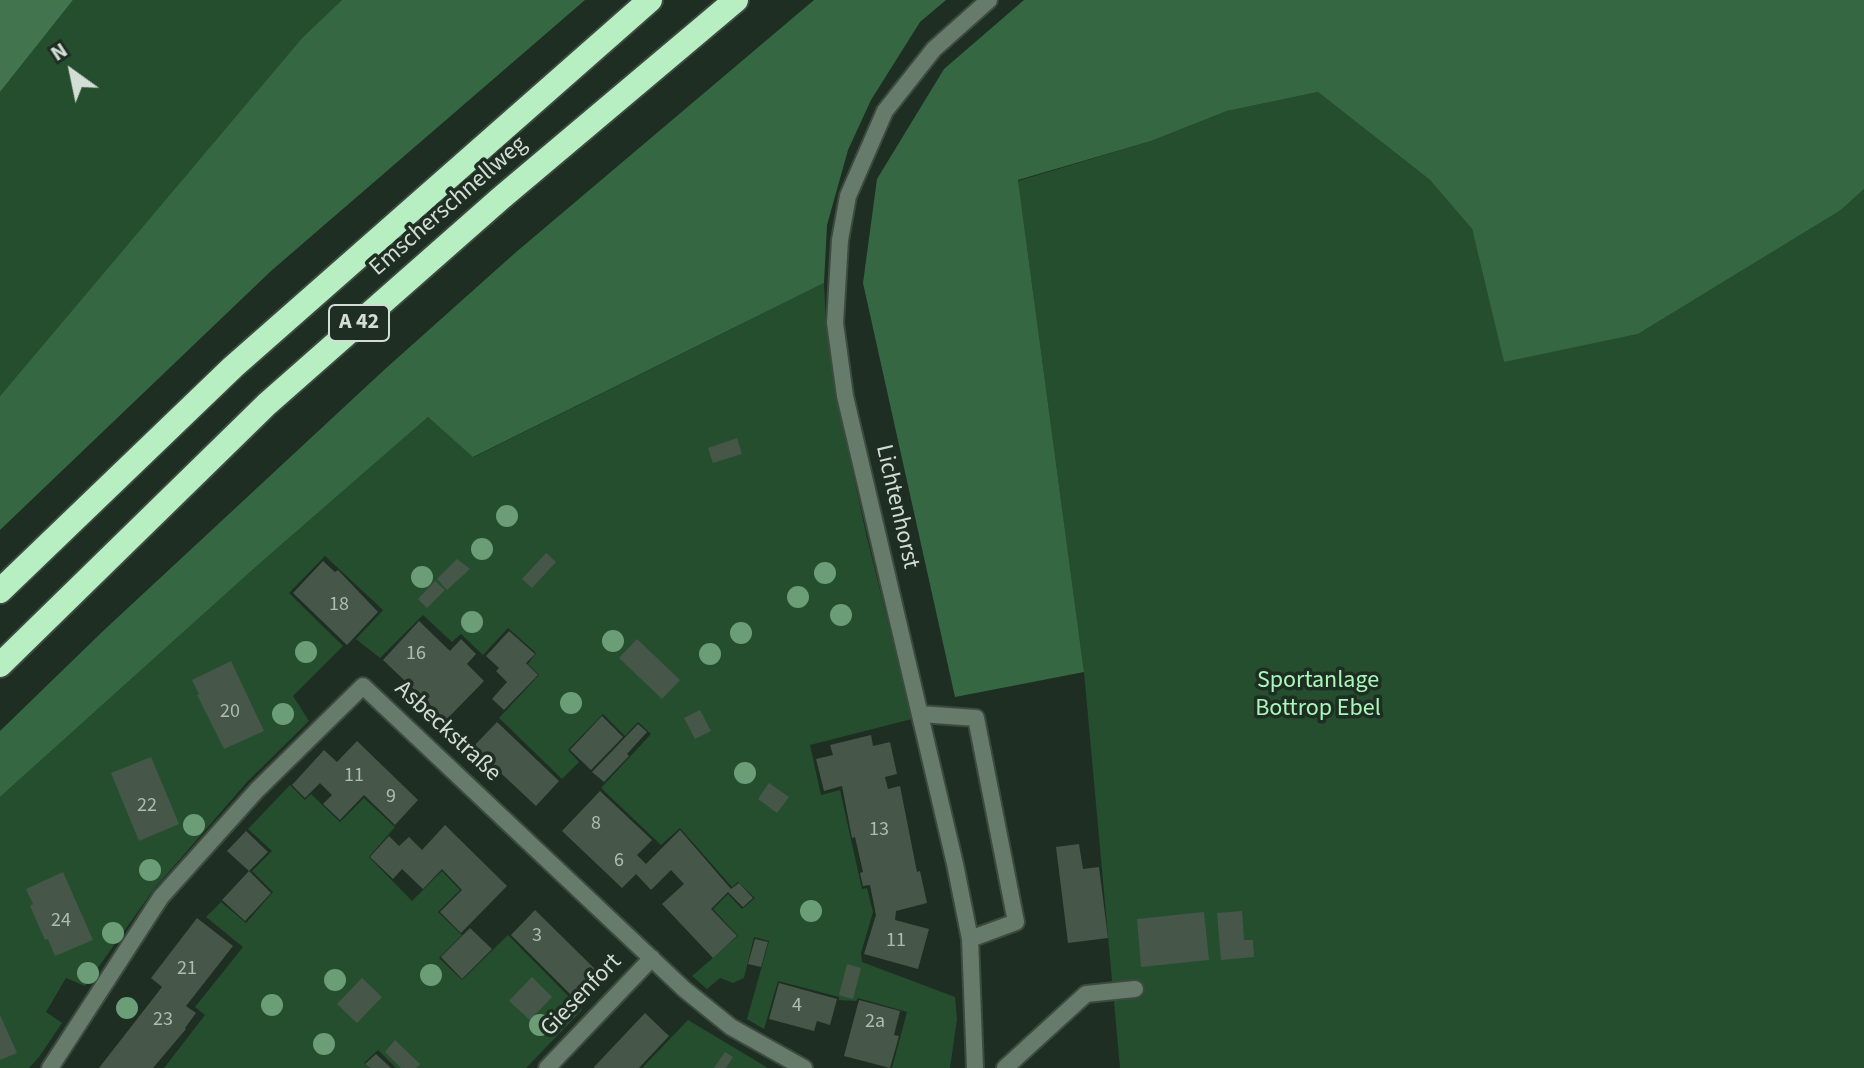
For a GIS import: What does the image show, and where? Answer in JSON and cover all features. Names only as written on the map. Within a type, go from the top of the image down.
[{"type":"highway","name":"Emscherschnellweg","points":[[0,591],[233,367],[650,0]]},
{"type":"highway","name":"Emscherschnellweg","points":[[0,665],[267,404],[501,198],[736,0]]},
{"type":"street","name":"Lichtenhorst","points":[[975,1068],[970,939],[845,396],[835,323],[840,240],[848,196],[885,111],[934,49],[989,0]]},
{"type":"street","name":"Asbeckstraße","points":[[50,1068],[161,897],[257,790],[363,686],[684,989],[731,1027],[804,1068]]},
{"type":"street","points":[[920,714],[976,718],[1016,922],[970,939]]},
{"type":"street","name":"Giesenfort","points":[[547,1068],[652,958]]},
{"type":"street","points":[[1005,1068],[1086,994],[1135,989]]},
{"type":"green space","points":[[73,0],[342,0],[302,38],[0,396],[0,92]]},
{"type":"green space","name":"Sportanlage Bottrop Ebel","points":[[1318,92],[1430,180],[1472,229],[1504,361],[1638,334],[1841,210],[1864,189],[1864,1068],[1120,1068],[1084,672],[1018,181],[1151,141],[1227,111]]},
{"type":"green space","points":[[824,283],[826,324],[837,399],[867,538],[912,719],[810,745],[821,795],[840,790],[862,889],[867,888],[873,912],[861,953],[862,962],[955,997],[957,1019],[950,1068],[892,1068],[907,1012],[858,998],[856,1001],[839,1000],[839,997],[778,981],[764,1029],[747,1019],[769,941],[754,937],[744,978],[733,983],[720,978],[707,989],[692,976],[738,936],[713,909],[728,894],[742,909],[755,898],[738,882],[732,887],[680,828],[661,845],[601,788],[651,734],[638,722],[625,736],[603,714],[568,750],[579,762],[562,779],[499,718],[539,675],[528,664],[536,653],[508,628],[483,655],[461,634],[452,642],[423,615],[380,658],[356,639],[383,610],[325,556],[289,593],[343,646],[293,696],[309,721],[247,782],[154,889],[85,986],[66,978],[46,1012],[62,1023],[39,1057],[29,1068],[0,1068],[0,797],[428,417],[474,457]]},
{"type":"green space","points":[[290,785],[305,800],[311,794],[340,822],[364,798],[395,827],[369,857],[412,901],[442,871],[460,890],[438,912],[462,935],[439,958],[462,980],[508,935],[582,1010],[526,1068],[396,1068],[378,1050],[364,1063],[369,1068],[164,1068],[205,1015],[195,1007],[243,947],[206,917],[221,902],[246,923],[273,892],[252,871],[272,851],[248,829]]},
{"type":"green space","points":[[688,1020],[768,1068],[642,1068]]},
{"type":"shaded area","points":[[0,0],[73,0],[0,92]]},
{"type":"shaded area","points":[[342,0],[585,0],[271,271],[0,530],[0,396],[302,38]]},
{"type":"shaded area","points":[[814,0],[946,0],[920,22],[871,100],[848,150],[827,225],[824,283],[473,457],[428,417],[0,797],[0,731],[384,370],[515,253]]},
{"type":"shaded area","points":[[1024,0],[1864,0],[1864,189],[1841,210],[1638,334],[1504,362],[1472,229],[1430,180],[1318,92],[1227,111],[1151,141],[1018,180],[1084,672],[955,697],[863,283],[877,179],[944,69]]},
{"type":"building","points":[[737,438],[742,454],[713,463],[708,448]]},
{"type":"building","points":[[546,553],[556,562],[532,588],[522,579]]},
{"type":"building","points":[[457,559],[470,569],[447,590],[437,579]]},
{"type":"building","points":[[323,561],[335,572],[338,570],[378,612],[347,645],[293,593]]},
{"type":"building","points":[[435,581],[445,590],[427,608],[418,599]]},
{"type":"building","points":[[419,621],[450,651],[461,639],[476,654],[467,664],[484,681],[446,720],[383,660]]},
{"type":"building","points":[[509,631],[535,654],[526,663],[538,675],[504,710],[492,699],[507,682],[496,671],[499,668],[486,656]]},
{"type":"building","points":[[637,639],[680,680],[662,699],[619,658]]},
{"type":"building","points":[[231,661],[264,731],[224,749],[192,680]]},
{"type":"building","points":[[700,710],[711,731],[695,739],[684,718]]},
{"type":"building","points":[[602,716],[623,737],[591,770],[570,750]]},
{"type":"building","points":[[497,722],[559,781],[536,806],[473,747]]},
{"type":"building","points":[[638,724],[647,732],[604,782],[592,772]]},
{"type":"building","points":[[871,735],[873,746],[890,742],[897,774],[885,777],[888,789],[900,786],[917,872],[920,871],[927,903],[896,911],[895,920],[929,929],[918,969],[864,954],[876,915],[870,885],[863,886],[860,873],[863,872],[855,837],[852,838],[842,786],[824,791],[816,759],[833,755],[830,745]]},
{"type":"building","points":[[357,741],[418,800],[395,825],[364,795],[340,820],[323,804],[332,795],[320,783],[305,798],[292,785],[324,750],[337,762]]},
{"type":"building","points":[[151,757],[179,824],[139,841],[111,773]]},
{"type":"building","points":[[769,783],[789,797],[777,813],[758,799]]},
{"type":"building","points":[[600,791],[652,840],[637,855],[646,864],[680,830],[731,889],[739,883],[753,898],[743,907],[728,892],[711,909],[737,936],[713,958],[662,904],[684,884],[671,870],[651,890],[636,874],[622,888],[562,831]]},
{"type":"building","points":[[445,825],[507,886],[461,933],[440,912],[462,890],[442,869],[423,889],[402,869],[393,879],[370,857],[389,836],[399,846],[409,837],[422,850]]},
{"type":"building","points":[[246,831],[268,852],[249,871],[227,851]]},
{"type":"building","points":[[1079,844],[1083,869],[1099,867],[1108,938],[1068,943],[1056,847]]},
{"type":"building","points":[[249,871],[271,893],[245,921],[222,900]]},
{"type":"building","points":[[63,872],[93,940],[55,956],[30,906],[33,904],[26,889]]},
{"type":"building","points":[[535,910],[597,971],[572,996],[511,935]]},
{"type":"building","points":[[1242,911],[1244,940],[1253,940],[1254,957],[1221,960],[1217,913]]},
{"type":"building","points":[[1204,912],[1209,960],[1141,967],[1137,919]]},
{"type":"building","points":[[197,918],[233,946],[186,1006],[196,1013],[186,1029],[153,1068],[99,1068],[162,987],[151,978]]},
{"type":"building","points":[[470,928],[492,949],[462,979],[441,957]]},
{"type":"building","points":[[755,939],[768,942],[761,967],[748,964]]},
{"type":"building","points":[[847,964],[861,968],[853,999],[839,995]]},
{"type":"building","points":[[532,977],[552,997],[530,1020],[509,1001]]},
{"type":"building","points":[[362,978],[382,997],[357,1023],[337,1004]]},
{"type":"building","points":[[779,983],[837,999],[830,1025],[817,1021],[814,1031],[769,1019]]},
{"type":"building","points":[[859,1000],[900,1011],[894,1035],[899,1036],[890,1068],[844,1056]]},
{"type":"building","points":[[645,1013],[669,1036],[639,1068],[595,1068],[594,1067]]},
{"type":"building","points":[[0,1015],[17,1053],[0,1060]]},
{"type":"building","points":[[395,1040],[420,1064],[416,1068],[401,1068],[385,1052]]},
{"type":"building","points":[[725,1052],[733,1057],[726,1068],[714,1068]]},
{"type":"building","points":[[376,1054],[391,1068],[370,1068],[365,1064]]}]
